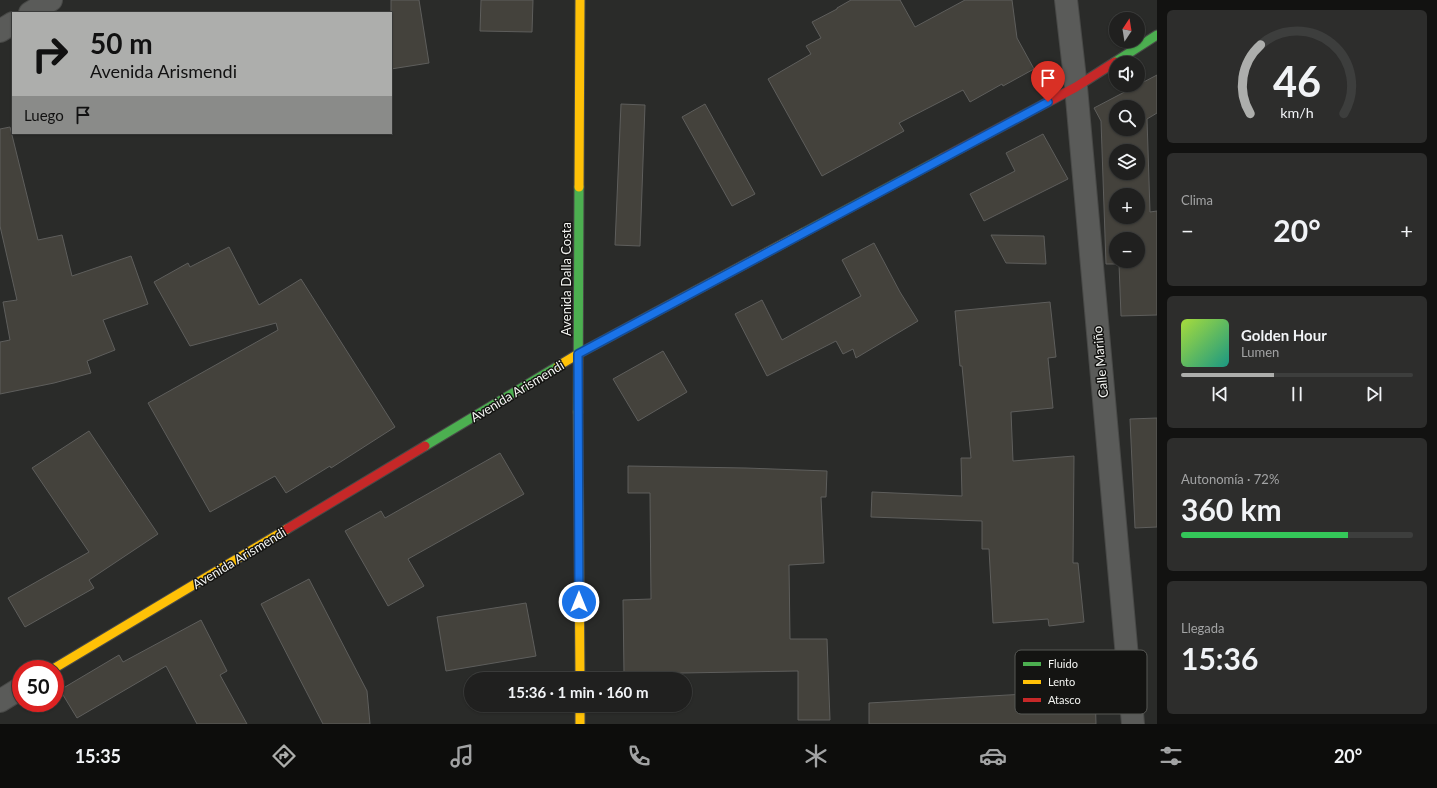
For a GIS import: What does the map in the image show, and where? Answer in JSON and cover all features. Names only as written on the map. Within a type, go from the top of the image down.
[{"type":"street","points":[[32,12],[51,0]]},
{"type":"street","name":"Avenida Dalla Costa","points":[[580,0],[578,354],[580,672]]},
{"type":"street","name":"Calle Mariño","points":[[1066,0],[1076,87],[1126,650]]},
{"type":"street","points":[[0,31],[12,24]]},
{"type":"street","name":"Avenida Arismendi","points":[[64,662],[578,354],[1076,87],[1157,36]]},
{"type":"street","points":[[0,701],[12,694]]},
{"type":"street","points":[[580,712],[580,724]]},
{"type":"street","name":"Calle Mariño","points":[[1132,714],[1133,724]]},
{"type":"building","points":[[391,0],[419,0],[429,63],[392,69]]},
{"type":"building","points":[[481,0],[533,0],[532,32],[480,31]]},
{"type":"building","points":[[851,0],[900,0],[915,27],[965,0],[1012,0],[1017,38],[1034,69],[1003,86],[1002,84],[970,102],[963,90],[899,123],[904,131],[822,176],[768,79],[811,54],[806,46],[821,38],[812,22]]},
{"type":"building","points":[[1157,75],[1157,113],[1147,119],[1150,212],[1157,211],[1157,315],[1121,316],[1119,268],[1145,268],[1145,232],[1109,232],[1109,264],[1106,264],[1101,121],[1094,108],[1109,100],[1109,136],[1145,136],[1145,100],[1109,100],[1125,92],[1145,92],[1145,81]]},
{"type":"building","points":[[621,104],[645,105],[640,246],[615,245]]},
{"type":"building","points":[[705,104],[755,194],[732,206],[682,117]]},
{"type":"building","points":[[10,127],[38,240],[62,235],[72,276],[131,256],[148,304],[103,320],[115,350],[87,361],[91,373],[54,383],[0,394],[0,342],[10,340],[3,302],[17,300],[0,226],[0,129]]},
{"type":"building","points":[[1043,134],[1068,179],[984,221],[970,194],[1015,171],[1006,153]]},
{"type":"building","points":[[991,235],[1044,236],[1046,264],[1006,263]]},
{"type":"building","points":[[874,243],[900,292],[918,321],[856,358],[853,349],[843,354],[836,341],[767,376],[735,314],[762,300],[782,340],[861,296],[842,260]]},
{"type":"building","points":[[229,247],[259,305],[301,279],[395,427],[331,468],[330,466],[286,493],[275,476],[210,512],[148,403],[278,330],[276,323],[190,346],[154,282],[188,263],[190,267]]},
{"type":"building","points":[[1050,302],[1056,357],[1048,358],[1053,408],[1011,412],[1013,461],[1074,456],[1073,563],[1078,563],[1084,622],[1049,626],[1048,619],[993,623],[989,549],[982,549],[982,521],[871,517],[872,492],[962,496],[961,458],[971,458],[955,311]]},
{"type":"building","points":[[663,351],[687,392],[638,421],[613,379]]},
{"type":"building","points":[[1157,418],[1157,527],[1135,528],[1130,419]]},
{"type":"building","points":[[89,431],[158,534],[89,580],[94,588],[25,627],[8,598],[89,552],[32,468]]},
{"type":"building","points":[[500,453],[524,494],[408,559],[424,586],[388,606],[345,531],[381,511],[385,518]]},
{"type":"building","points":[[628,466],[827,471],[826,497],[821,497],[824,563],[789,565],[790,639],[827,639],[830,720],[798,720],[798,671],[692,673],[624,672],[623,600],[651,599],[650,493],[628,493]]},
{"type":"building","points":[[309,579],[367,691],[370,724],[323,724],[261,604]]},
{"type":"building","points":[[526,603],[536,656],[446,671],[437,617]]},
{"type":"building","points":[[201,620],[227,671],[220,675],[247,724],[197,724],[166,666],[77,718],[64,697],[64,688],[119,655],[123,662]]},
{"type":"building","points":[[1015,695],[1015,714],[1096,714],[1096,724],[869,724],[869,703]]},
{"type":"traffic: fast","points":[[1124,56],[1157,35]]},
{"type":"traffic: fast","points":[[803,233],[943,158]]},
{"type":"traffic: fast","points":[[578,412],[579,187]]},
{"type":"traffic: fast","points":[[425,446],[558,366]]},
{"type":"traffic: slow","points":[[579,187],[580,0]]},
{"type":"traffic: slow","points":[[558,366],[803,233]]},
{"type":"traffic: slow","points":[[578,412],[580,672]]},
{"type":"traffic: slow","points":[[64,662],[287,529]]},
{"type":"traffic: slow","points":[[580,712],[580,724]]},
{"type":"traffic: jam","points":[[943,158],[1076,87],[1109,66]]},
{"type":"traffic: jam","points":[[287,529],[425,446]]},
{"type":"route","points":[[579,602],[578,354],[1048,102]]}]
